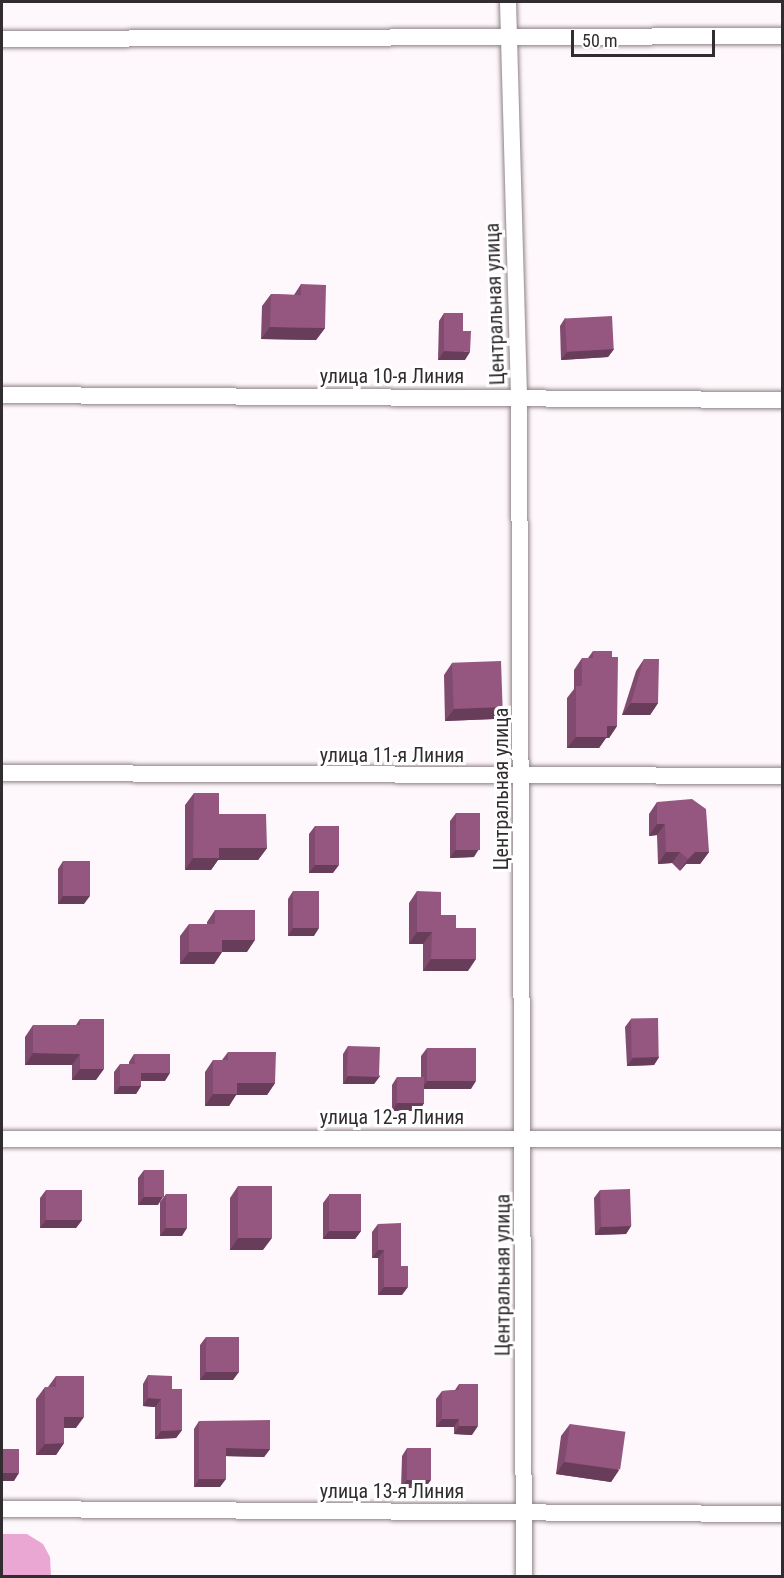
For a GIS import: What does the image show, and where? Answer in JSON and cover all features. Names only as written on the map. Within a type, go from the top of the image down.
[{"type":"street","name":"Центральная улица","points":[[507,2],[519,398],[524,1138],[524,1576]]},
{"type":"street","points":[[2,39],[783,36]]},
{"type":"street","name":"улица 10-я Линия","points":[[2,395],[783,400]]},
{"type":"street","name":"улица 11-я Линия","points":[[2,773],[521,777],[783,776]]},
{"type":"street","name":"улица 12-я Линия","points":[[2,1139],[783,1139]]},
{"type":"street","name":"улица 13-я Линия","points":[[2,1509],[783,1514]]},
{"type":"shaded area","points":[[2,1534],[27,1534],[43,1544],[50,1557],[51,1576],[2,1576]]},
{"type":"building","points":[[301,284],[326,285],[325,328],[270,327],[271,294],[301,295]]},
{"type":"building","points":[[444,313],[463,313],[463,331],[471,331],[470,352],[444,351]]},
{"type":"building","points":[[612,316],[614,349],[567,351],[565,318]]},
{"type":"building","points":[[593,651],[612,651],[612,657],[618,657],[617,726],[607,726],[607,737],[576,737],[576,686],[582,686],[582,658],[593,658]]},
{"type":"building","points":[[644,659],[659,659],[658,703],[631,703]]},
{"type":"building","points":[[501,661],[503,707],[454,709],[452,663]]},
{"type":"building","points":[[194,793],[219,793],[219,814],[266,814],[267,848],[219,848],[219,858],[193,858]]},
{"type":"building","points":[[692,799],[706,809],[709,852],[695,852],[688,859],[680,852],[666,852],[665,824],[657,824],[657,802]]},
{"type":"building","points":[[456,813],[480,813],[480,850],[456,850]]},
{"type":"building","points":[[315,826],[339,826],[339,865],[315,865]]},
{"type":"building","points":[[63,861],[90,861],[90,896],[63,896]]},
{"type":"building","points":[[293,891],[319,891],[319,928],[293,928]]},
{"type":"building","points":[[417,891],[441,892],[441,915],[456,915],[456,928],[476,928],[476,959],[431,959],[432,932],[417,932]]},
{"type":"building","points":[[215,910],[255,910],[255,940],[222,940],[222,952],[189,952],[189,924],[215,924]]},
{"type":"building","points":[[631,1018],[658,1018],[659,1057],[632,1057]]},
{"type":"building","points":[[80,1019],[104,1019],[104,1069],[80,1069],[80,1054],[33,1053],[33,1025],[80,1025]]},
{"type":"building","points":[[348,1046],[380,1047],[379,1077],[347,1076]]},
{"type":"building","points":[[427,1048],[476,1048],[476,1081],[427,1081]]},
{"type":"building","points":[[228,1052],[276,1052],[275,1083],[237,1083],[237,1094],[213,1094],[213,1060],[228,1060]]},
{"type":"building","points":[[134,1054],[170,1054],[170,1073],[141,1073],[141,1086],[120,1086],[120,1064],[135,1064]]},
{"type":"building","points":[[397,1077],[424,1077],[424,1103],[397,1103]]},
{"type":"building","points":[[144,1170],[164,1170],[164,1197],[144,1197]]},
{"type":"building","points":[[238,1186],[272,1186],[272,1238],[238,1238]]},
{"type":"building","points":[[630,1189],[631,1226],[601,1227],[600,1190]]},
{"type":"building","points":[[46,1190],[82,1190],[82,1220],[46,1220]]},
{"type":"building","points":[[166,1194],[187,1194],[187,1228],[166,1228]]},
{"type":"building","points":[[329,1194],[361,1194],[361,1231],[329,1231]]},
{"type":"building","points":[[401,1223],[401,1266],[408,1266],[408,1287],[384,1287],[384,1250],[378,1250],[378,1224]]},
{"type":"building","points":[[206,1337],[239,1337],[239,1372],[206,1372]]},
{"type":"building","points":[[148,1375],[172,1376],[172,1389],[182,1389],[182,1430],[161,1431],[161,1399],[148,1398]]},
{"type":"building","points":[[56,1376],[84,1376],[84,1417],[64,1417],[64,1443],[45,1444],[45,1387],[56,1387]]},
{"type":"building","points":[[459,1384],[478,1384],[478,1426],[459,1426],[459,1419],[442,1419],[442,1391],[459,1390]]},
{"type":"building","points":[[270,1420],[270,1449],[226,1448],[226,1479],[199,1479],[199,1421]]},
{"type":"building","points":[[570,1424],[625,1432],[620,1469],[565,1462]]},
{"type":"building","points":[[407,1448],[431,1448],[431,1480],[407,1480]]},
{"type":"building","points":[[2,1449],[19,1449],[19,1473],[2,1473]]}]
